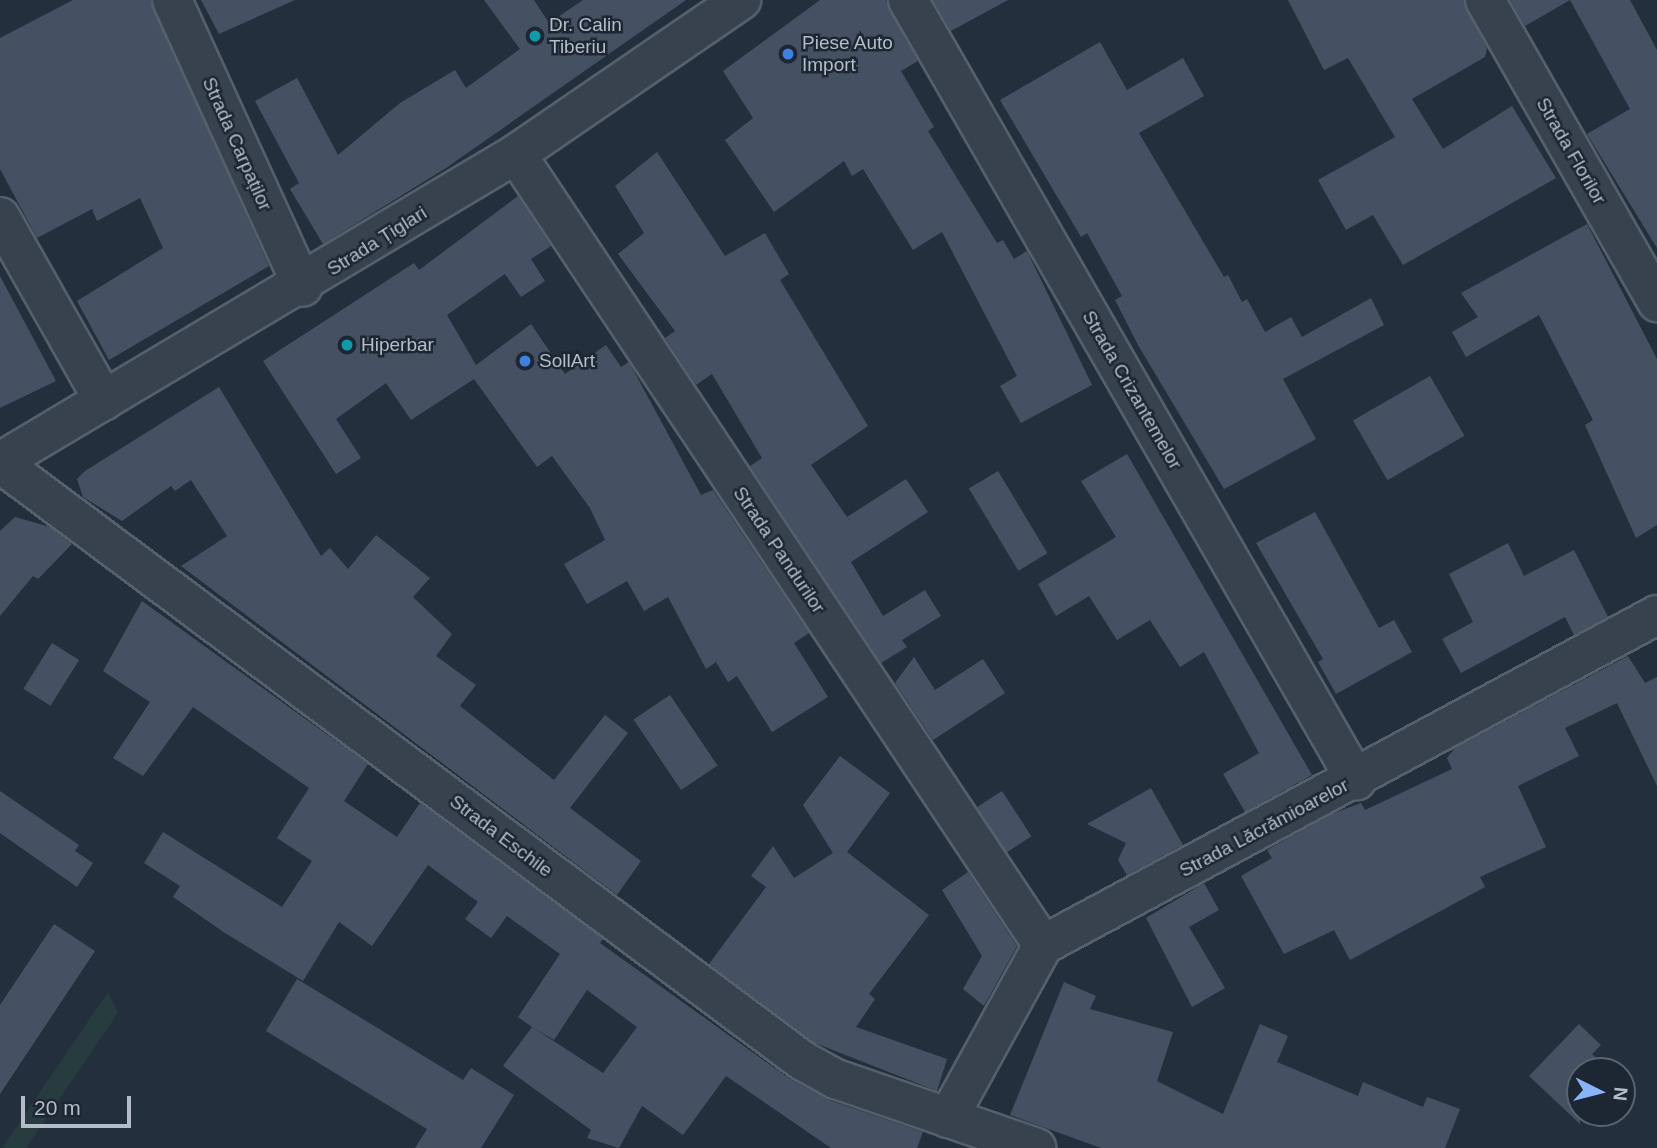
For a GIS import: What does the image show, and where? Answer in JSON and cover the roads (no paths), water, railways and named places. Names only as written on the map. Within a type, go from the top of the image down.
[{"type":"street","name":"Strada Carpaților","points":[[172,0],[303,287]]},
{"type":"street","name":"Strada Țiglari","points":[[0,462],[303,287],[516,154],[741,0]]},
{"type":"street","name":"Strada Crizantemelor","points":[[908,0],[1356,780]]},
{"type":"street","name":"Strada Florilor","points":[[1485,0],[1657,302]]},
{"type":"street","name":"Strada Pandurilor","points":[[516,154],[1042,945]]},
{"type":"street","points":[[0,217],[104,401]]},
{"type":"street","name":"Strada Eschile","points":[[0,462],[803,1061],[948,1118],[1036,1148]]},
{"type":"street","name":"Strada Lăcrămioarelor","points":[[1042,945],[1356,780],[1657,615]]},
{"type":"street","points":[[948,1118],[1042,945]]},
{"type":"place","name":"Dr. Calin Tiberiu","points":[[535,36]]},
{"type":"place","name":"Piese Auto Import","points":[[788,54]]},
{"type":"place","name":"Hiperbar","points":[[347,345]]},
{"type":"place","name":"SollArt","points":[[525,361]]}]
